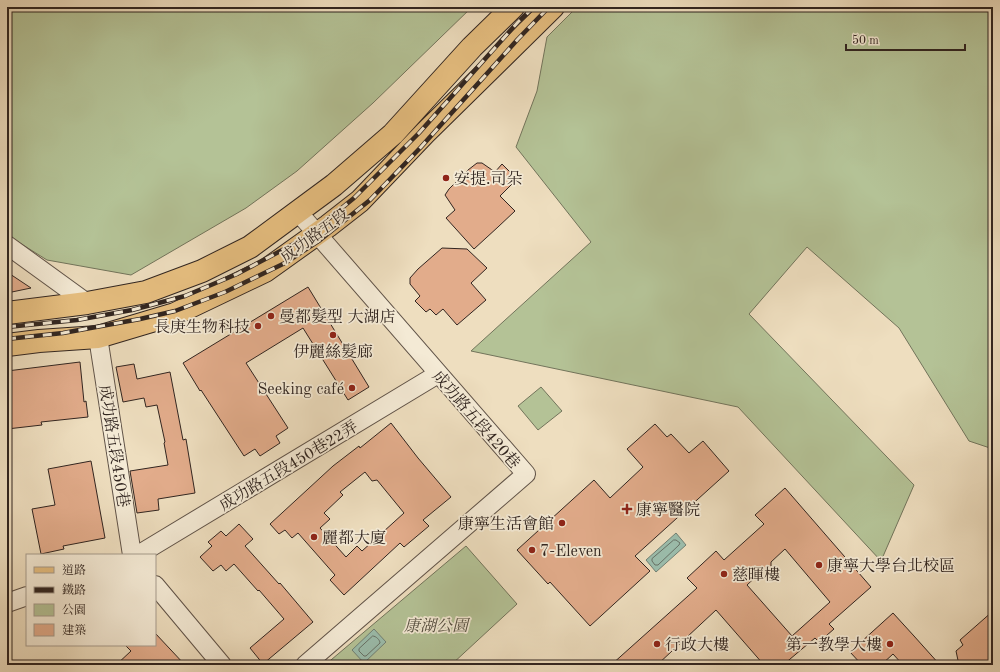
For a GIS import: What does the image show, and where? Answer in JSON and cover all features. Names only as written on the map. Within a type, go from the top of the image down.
[{"type":"main road","name":"成功路五段","points":[[7,313],[87,303],[146,292],[202,271],[250,247],[334,185],[392,134],[472,47],[512,7]]},
{"type":"main road","name":"成功路五段","points":[[7,345],[98,337],[175,314],[265,271],[360,201],[425,133],[553,7]]},
{"type":"street","name":"成功路五段420巷","points":[[298,212],[526,474],[305,665]]},
{"type":"street","points":[[7,246],[87,303]]},
{"type":"street","name":"成功路五段450巷","points":[[98,337],[132,554]]},
{"type":"street","name":"成功路五段450巷22弄","points":[[140,554],[438,374]]},
{"type":"street","points":[[156,586],[222,665]]},
{"type":"street","points":[[7,603],[26,596]]},
{"type":"green space","points":[[7,7],[472,7],[373,103],[297,171],[246,208],[131,275],[47,260],[7,235]]},
{"type":"green space","points":[[577,7],[993,7],[993,449],[969,441],[899,328],[807,247],[749,314],[914,485],[881,561],[738,407],[471,351],[591,242],[516,147],[537,91],[547,37]]},
{"type":"green space","points":[[541,387],[562,411],[538,430],[518,406]]},
{"type":"green space","name":"康湖公園","points":[[466,546],[517,604],[451,665],[325,665]]},
{"type":"water","points":[[676,533],[686,545],[656,572],[646,560]]},
{"type":"water","points":[[374,629],[386,642],[364,663],[352,650]]},
{"type":"building","points":[[477,163],[482,163],[495,172],[502,164],[517,179],[500,196],[515,211],[474,249],[446,218],[455,210],[445,195],[468,170]]},
{"type":"building","points":[[442,248],[467,249],[487,268],[471,283],[486,300],[457,325],[443,309],[436,315],[430,309],[426,312],[415,301],[420,296],[410,284],[410,278],[418,269]]},
{"type":"building","points":[[7,272],[31,288],[7,293]]},
{"type":"building","points":[[308,287],[369,387],[348,400],[303,328],[246,363],[288,428],[276,436],[280,443],[260,456],[255,449],[244,456],[183,363]]},
{"type":"building","points":[[80,362],[84,402],[86,401],[88,417],[41,422],[42,425],[7,429],[7,371]]},
{"type":"building","points":[[134,364],[137,379],[170,372],[183,440],[186,439],[195,493],[158,499],[159,510],[137,513],[130,471],[168,465],[157,405],[146,407],[144,398],[123,402],[116,367]]},
{"type":"building","points":[[391,423],[451,497],[423,520],[429,526],[404,547],[400,543],[344,595],[330,580],[335,575],[298,533],[292,538],[285,530],[279,534],[270,524],[333,466],[359,446],[360,448]],"holes":[[[365,472],[372,481],[377,480],[404,513],[362,551],[357,546],[346,557],[320,528],[330,519],[324,513],[343,495],[340,492]]]},
{"type":"building","points":[[655,424],[667,437],[671,434],[689,453],[703,441],[729,471],[635,556],[650,571],[590,626],[550,582],[548,584],[517,550],[594,480],[610,498],[643,467],[627,449]]},
{"type":"building","points":[[91,461],[105,538],[63,546],[64,549],[41,554],[32,509],[55,505],[48,469]]},
{"type":"building","name":"慈暉樓","points":[[785,488],[871,587],[829,624],[834,629],[819,642],[815,638],[783,665],[764,665],[716,610],[657,665],[611,665],[697,588],[687,578],[716,551],[724,560],[764,524],[755,515]],"holes":[[[785,549],[830,602],[792,636],[747,585],[762,571],[769,569],[771,562]]]},
{"type":"building","points":[[239,524],[253,539],[245,546],[279,584],[280,583],[313,622],[263,664],[250,648],[284,619],[234,564],[226,571],[221,565],[213,571],[200,557],[212,546],[208,542],[221,531],[226,536]]},
{"type":"building","points":[[993,611],[993,665],[959,665],[956,651],[963,645],[960,640]]},
{"type":"building","name":"第一教學大樓","points":[[893,613],[940,665],[903,665],[893,654],[881,665],[862,665],[850,652]]},
{"type":"building","points":[[156,634],[185,665],[116,665],[131,651],[126,646],[156,646]]},
{"type":"railway","points":[[7,327],[77,320],[132,310],[185,296],[237,274],[305,238],[354,198],[419,133],[518,22],[534,7]]},
{"type":"railway","points":[[7,339],[63,333],[175,311],[225,292],[285,263],[320,240],[370,200],[421,147],[518,39],[549,7]]},
{"type":"place","name":"安提.司朵","points":[[446,178]]},
{"type":"place","name":"曼都髮型 大湖店","points":[[271,316]]},
{"type":"place","name":"長庚生物科技","points":[[258,326]]},
{"type":"place","name":"伊麗絲髮廊","points":[[333,335]]},
{"type":"place","name":"Seeking café","points":[[352,388]]},
{"type":"place","name":"康寧醫院","points":[[627,509]]},
{"type":"place","name":"康寧生活會館","points":[[562,523]]},
{"type":"place","name":"麗都大廈","points":[[314,537]]},
{"type":"place","name":"7-Eleven","points":[[532,550]]},
{"type":"place","name":"康寧大學台北校區","points":[[819,565]]},
{"type":"place","name":"慈暉樓","points":[[724,574]]},
{"type":"place","name":"行政大樓","points":[[657,644]]},
{"type":"place","name":"第一教學大樓","points":[[890,644]]}]
